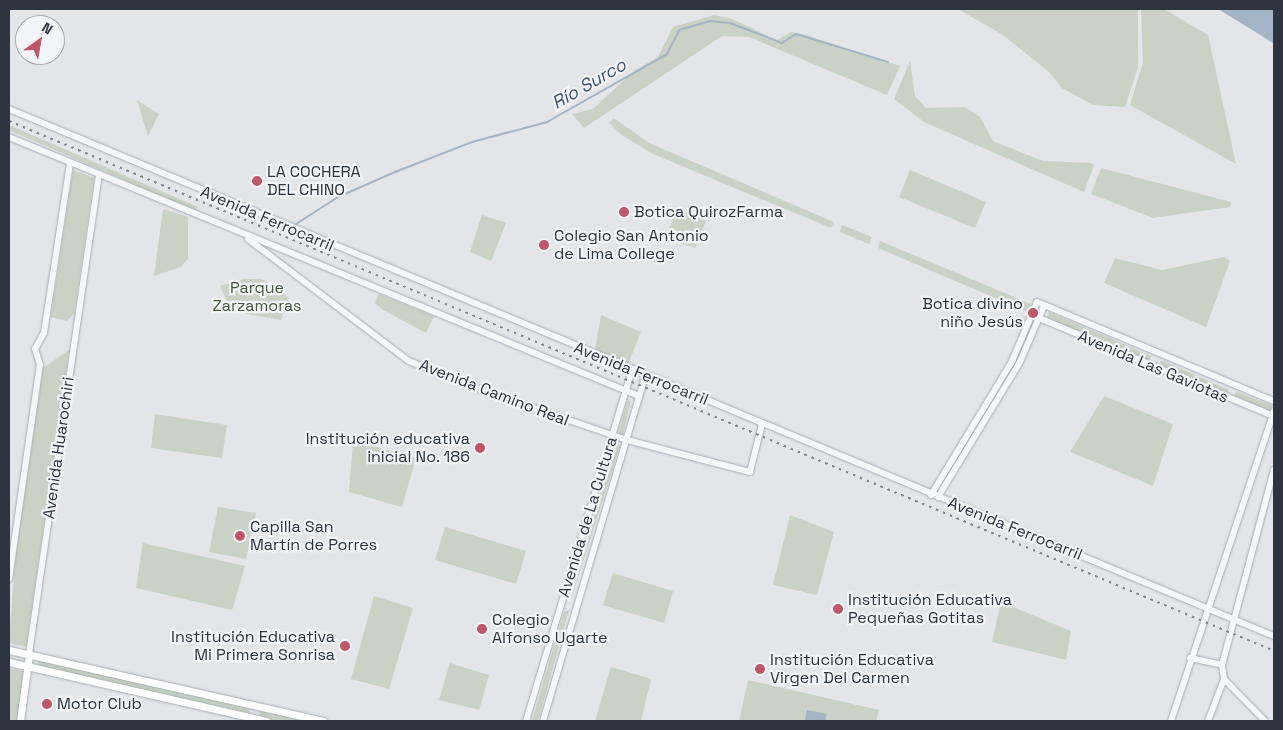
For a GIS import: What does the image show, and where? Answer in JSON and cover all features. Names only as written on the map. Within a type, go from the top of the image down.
[{"type":"main road","points":[[9,650],[323,721]]},
{"type":"main road","name":"Avenida Huarochiri","points":[[20,721],[29,654]]},
{"type":"main road","points":[[9,662],[266,721]]},
{"type":"street","name":"Avenida Ferrocarril","points":[[9,108],[632,371],[1274,636]]},
{"type":"street","name":"Avenida Ferrocarril","points":[[9,136],[99,176],[639,396]]},
{"type":"street","name":"Avenida Huarochiri","points":[[9,579],[40,365],[35,348],[44,333],[70,163]]},
{"type":"street","name":"Avenida Huarochiri","points":[[29,654],[99,176]]},
{"type":"street","name":"Avenida Camino Real","points":[[244,235],[409,361],[612,436],[750,472],[762,424]]},
{"type":"street","name":"Avenida Las Gaviotas","points":[[1274,401],[1037,302],[1032,315],[1274,414]]},
{"type":"street","points":[[938,497],[1019,364],[1044,306]]},
{"type":"street","points":[[931,495],[1012,362],[1032,315]]},
{"type":"street","name":"Avenida de La Cultura","points":[[526,721],[632,371]]},
{"type":"street","name":"Avenida de La Cultura","points":[[542,721],[645,376]]},
{"type":"street","points":[[1171,721],[1198,634],[1209,609],[1274,414]]},
{"type":"street","points":[[1208,721],[1224,679],[1222,665],[1233,619],[1274,470]]},
{"type":"street","points":[[1190,658],[1222,665]]},
{"type":"street","points":[[1224,679],[1265,721]]},
{"type":"green space","points":[[958,9],[1138,9],[1138,67],[1125,107],[1093,105],[1062,88],[1049,72],[1003,35]]},
{"type":"green space","points":[[1141,9],[1164,9],[1208,35],[1236,164],[1130,105],[1143,62]]},
{"type":"green space","points":[[714,15],[730,18],[777,40],[791,32],[806,35],[900,66],[887,95],[749,37],[722,36],[584,128],[572,114],[593,109],[634,71],[658,57],[673,27]]},
{"type":"green space","points":[[910,61],[915,96],[926,108],[965,107],[980,117],[993,141],[1043,161],[1091,163],[1094,165],[1084,192],[924,122],[894,99]]},
{"type":"green space","points":[[137,100],[159,114],[148,136]]},
{"type":"green space","points":[[614,118],[649,143],[834,222],[831,228],[653,154],[622,135],[609,123]]},
{"type":"green space","points":[[9,125],[198,207],[195,211],[9,130]]},
{"type":"green space","points":[[1101,168],[1231,202],[1230,207],[1153,218],[1091,194]]},
{"type":"green space","points":[[73,170],[94,178],[74,314],[67,321],[51,317]]},
{"type":"green space","points":[[910,170],[986,202],[975,228],[899,197]]},
{"type":"green space","points":[[163,209],[188,217],[188,258],[181,267],[154,276]]},
{"type":"green space","points":[[677,209],[706,221],[695,248],[665,238]]},
{"type":"green space","points":[[482,215],[506,223],[491,261],[470,252]]},
{"type":"green space","points":[[842,225],[872,237],[869,244],[840,232]]},
{"type":"green space","points":[[880,241],[1031,304],[1028,312],[878,248]]},
{"type":"green space","points":[[1224,257],[1230,261],[1206,327],[1104,283],[1115,258],[1162,270]]},
{"type":"green space","name":"Parque Zarzamoras","points":[[243,279],[262,279],[289,298],[281,320],[232,311],[220,286]]},
{"type":"green space","points":[[379,294],[434,316],[426,333],[383,310],[375,303]]},
{"type":"green space","points":[[1049,312],[1151,356],[1148,363],[1047,319]]},
{"type":"green space","points":[[601,315],[641,332],[628,364],[595,350]]},
{"type":"green space","points":[[69,350],[26,647],[9,643],[15,561],[43,368]]},
{"type":"green space","points":[[1161,360],[1229,390],[1227,397],[1159,367]]},
{"type":"green space","points":[[1236,392],[1272,405],[1270,411],[1233,398]]},
{"type":"green space","points":[[1104,396],[1173,424],[1153,486],[1070,452]]},
{"type":"green space","points":[[631,400],[623,435],[618,434],[627,402]]},
{"type":"green space","points":[[155,414],[227,425],[222,458],[151,448]]},
{"type":"green space","points":[[353,441],[416,458],[402,507],[349,492]]},
{"type":"green space","points":[[618,443],[620,446],[571,600],[614,444]]},
{"type":"green space","points":[[218,507],[256,513],[246,559],[209,552]]},
{"type":"green space","points":[[790,515],[834,532],[817,595],[773,585]]},
{"type":"green space","points":[[445,527],[526,551],[516,584],[435,560]]},
{"type":"green space","points":[[143,543],[245,566],[232,610],[136,588]]},
{"type":"green space","points":[[613,573],[673,591],[664,623],[603,605]]},
{"type":"green space","points":[[374,596],[413,608],[389,689],[351,679]]},
{"type":"green space","points":[[1001,602],[1071,631],[1066,660],[992,642]]},
{"type":"green space","points":[[569,610],[538,721],[532,721],[564,612]]},
{"type":"green space","points":[[39,660],[249,708],[250,713],[37,667]]},
{"type":"green space","points":[[450,663],[489,675],[479,710],[439,700]]},
{"type":"green space","points":[[611,667],[651,679],[641,721],[595,721]]},
{"type":"green space","points":[[9,668],[25,672],[17,721],[9,721]]},
{"type":"green space","points":[[748,680],[879,710],[876,721],[739,721]]},
{"type":"green space","points":[[260,711],[304,721],[275,721],[259,717]]},
{"type":"water","points":[[1218,9],[1274,9],[1274,44],[1262,36]]},
{"type":"water","points":[[807,710],[827,714],[825,721],[805,721]]},
{"type":"waterway","name":"Río Surco","points":[[293,226],[338,197],[395,172],[472,142],[547,122],[667,54],[679,30],[710,21],[730,23],[782,43],[796,34],[888,62]]},
{"type":"railway","points":[[9,121],[1274,651]]},
{"type":"place","name":"LA COCHERA DEL CHINO","points":[[257,181]]},
{"type":"place","name":"Botica QuirozFarma","points":[[624,212]]},
{"type":"place","name":"Colegio San Antonio de Lima College","points":[[544,245]]},
{"type":"place","name":"Botica divino niño Jesús","points":[[1033,313]]},
{"type":"place","name":"Institución educativa inicial No. 186","points":[[480,448]]},
{"type":"place","name":"Capilla San Martín de Porres","points":[[240,536]]},
{"type":"place","name":"Institución Educativa Pequeñas Gotitas","points":[[838,609]]},
{"type":"place","name":"Colegio Alfonso Ugarte","points":[[482,629]]},
{"type":"place","name":"Institución Educativa Mi Primera Sonrisa","points":[[345,646]]},
{"type":"place","name":"Institución Educativa Virgen Del Carmen","points":[[760,669]]},
{"type":"place","name":"Motor Club","points":[[47,704]]}]
